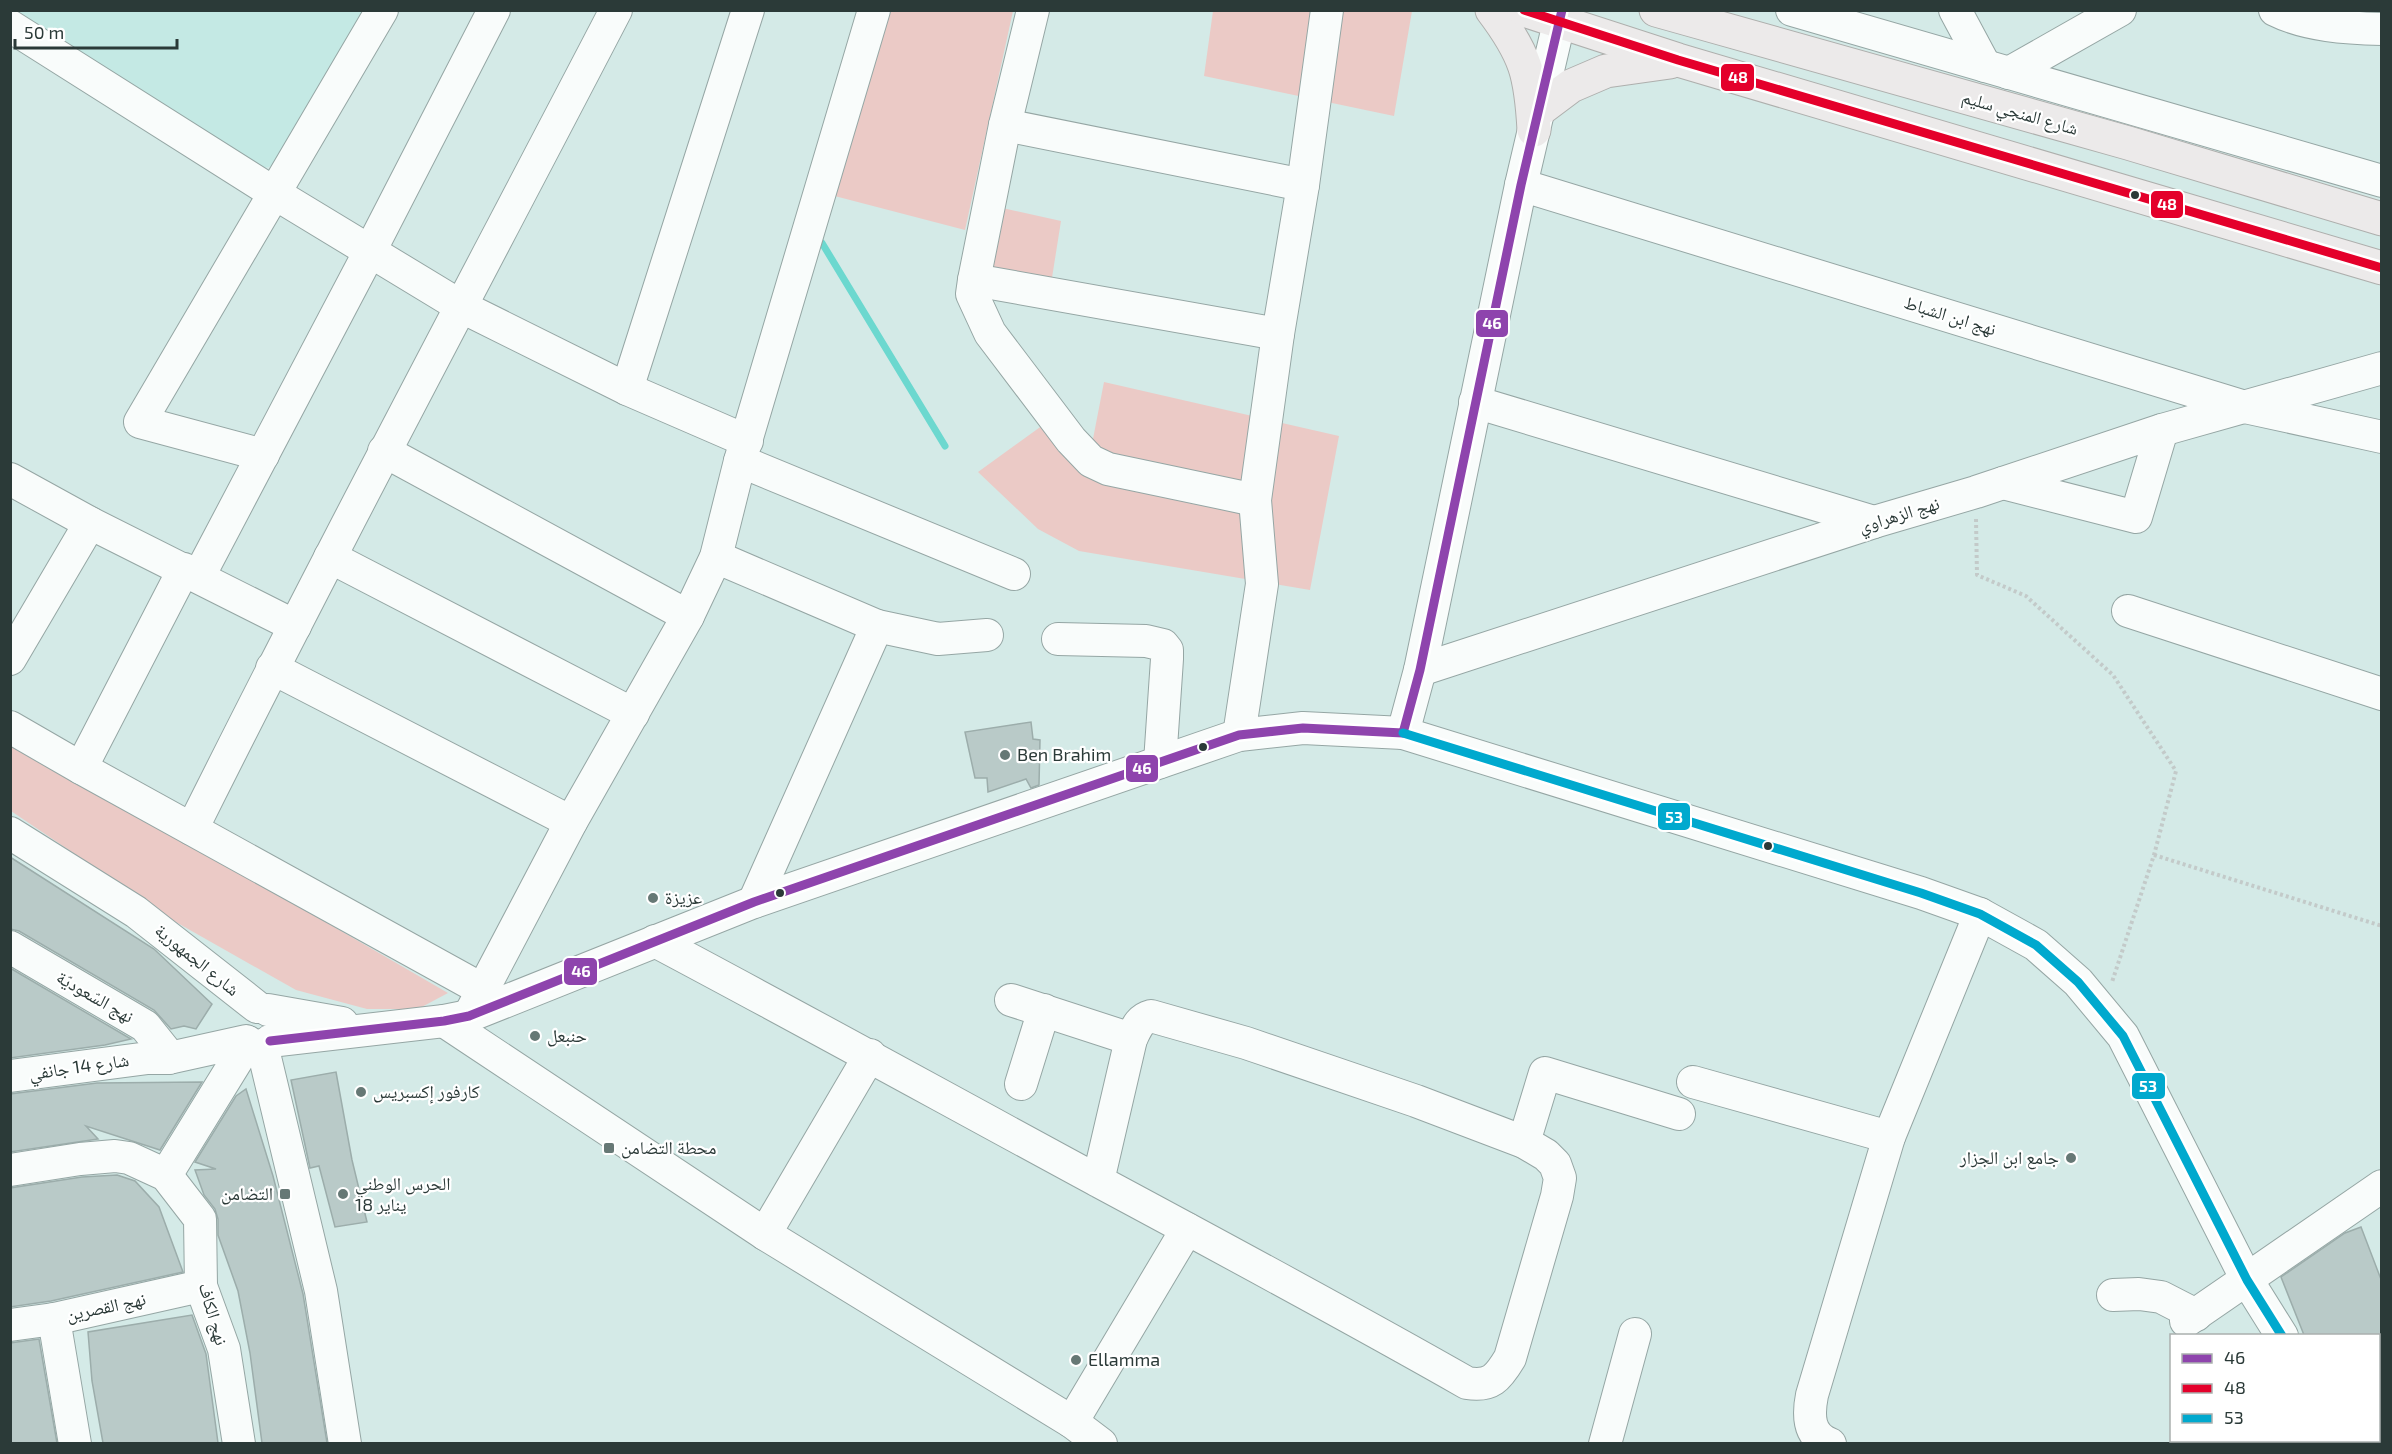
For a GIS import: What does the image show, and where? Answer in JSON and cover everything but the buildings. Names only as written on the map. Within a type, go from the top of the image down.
[{"type":"main road","points":[[1492,10],[1524,61],[1536,120]]},
{"type":"main road","points":[[1524,10],[1560,16],[1678,60],[2382,268]]},
{"type":"main road","name":"شارع المنجي سليم","points":[[1656,10],[2128,143],[2382,219]]},
{"type":"main road","points":[[1536,120],[1571,86],[1606,71],[1678,60]]},
{"type":"street","points":[[263,455],[140,422],[382,10]]},
{"type":"street","points":[[81,768],[192,573],[263,455],[494,10]]},
{"type":"street","points":[[192,829],[384,451],[462,308],[616,10]]},
{"type":"street","points":[[627,388],[748,10]]},
{"type":"street","points":[[465,1009],[688,616],[716,557],[744,451],[874,10]]},
{"type":"street","points":[[1033,10],[1005,125],[972,294],[990,333],[1071,440],[1091,461],[1108,469],[1256,500]]},
{"type":"street","points":[[1239,735],[1262,584],[1256,500],[1278,334],[1303,185],[1327,10]]},
{"type":"street","points":[[1792,10],[2382,181]]},
{"type":"street","points":[[1954,10],[1997,70]]},
{"type":"street","points":[[2275,10],[2295,18],[2348,28],[2382,29]]},
{"type":"street","points":[[1997,70],[2106,14]]},
{"type":"street","points":[[1403,733],[1420,670],[1521,185],[1560,16]]},
{"type":"street","points":[[10,26],[274,193],[462,308],[627,388],[744,451],[1014,574]]},
{"type":"street","points":[[1005,125],[1303,185]]},
{"type":"street","name":"نهج ابن الشباط","points":[[1521,185],[2245,407],[2382,437]]},
{"type":"street","points":[[974,280],[1278,334]]},
{"type":"street","name":"نهج الزهراوي","points":[[1420,670],[2162,430],[2382,368]]},
{"type":"street","points":[[1475,402],[1874,522]]},
{"type":"street","points":[[1990,487],[2136,516],[2162,430]]},
{"type":"street","points":[[384,451],[688,616]]},
{"type":"street","points":[[10,479],[90,523],[295,626]]},
{"type":"street","points":[[10,659],[90,523]]},
{"type":"street","points":[[330,557],[633,714]]},
{"type":"street","points":[[716,557],[877,626],[938,639],[987,635]]},
{"type":"street","points":[[2128,611],[2382,694]]},
{"type":"street","points":[[754,902],[877,626]]},
{"type":"street","points":[[1058,639],[1146,641],[1163,645],[1167,650],[1167,659],[1160,762]]},
{"type":"street","points":[[272,668],[572,822]]},
{"type":"street","points":[[10,727],[192,829],[465,1009],[765,1234],[1072,1422],[1101,1443]]},
{"type":"street","name":"شارع 14 جانفي","points":[[10,1076],[161,1056],[254,1030],[372,1028],[465,1009],[655,941],[754,902],[1239,735],[1303,728],[1403,733],[1921,893],[1980,914],[2036,945],[2078,982],[2123,1036],[2247,1280],[2281,1334]]},
{"type":"street","name":"شارع الجمهورية","points":[[10,833],[136,912],[254,1030]]},
{"type":"street","points":[[1830,1443],[1822,1441],[1814,1433],[1810,1423],[1809,1410],[1812,1395],[1889,1137],[1980,914]]},
{"type":"street","points":[[655,941],[870,1055],[1098,1181],[1187,1228],[1467,1383],[1481,1385],[1501,1373],[1510,1358],[1557,1196],[1560,1178],[1555,1164],[1546,1155],[1524,1142],[1416,1101],[1246,1043],[1151,1016],[1139,1023],[1131,1039],[1098,1181]]},
{"type":"street","name":"نهج السّعوديّة","points":[[10,947],[146,1026],[161,1056]]},
{"type":"street","points":[[1011,1000],[1131,1039]]},
{"type":"street","points":[[1021,1084],[1044,1010]]},
{"type":"street","points":[[166,1175],[254,1030]]},
{"type":"street","points":[[254,1030],[321,1291],[345,1443]]},
{"type":"street","points":[[765,1234],[870,1055]]},
{"type":"street","points":[[1524,1142],[1545,1073],[1679,1114]]},
{"type":"street","points":[[1693,1082],[1889,1137]]},
{"type":"street","name":"نهج الكاف","points":[[10,1170],[115,1156],[129,1158],[166,1175],[200,1219],[201,1286],[224,1349],[239,1443]]},
{"type":"street","points":[[2113,1295],[2139,1294],[2161,1297],[2191,1318],[2381,1189]]},
{"type":"street","points":[[1072,1422],[1187,1228]]},
{"type":"street","name":"نهج القصرين","points":[[10,1325],[54,1318],[201,1286]]},
{"type":"street","points":[[54,1318],[75,1443]]},
{"type":"street","points":[[1605,1443],[1635,1334]]},
{"type":"path","points":[[1990,487],[1977,575],[2026,596],[2113,675],[2176,771],[2154,855],[2102,1011]]},
{"type":"path","points":[[2154,855],[2382,926]]},
{"type":"shaded area","points":[[10,11],[370,11],[281,163],[265,168],[11,14]]},
{"type":"shaded area","points":[[880,11],[1013,11],[965,230],[827,194]]},
{"type":"shaded area","points":[[1213,11],[1412,11],[1394,116],[1204,76]]},
{"type":"shaded area","points":[[998,207],[1061,221],[1051,284],[986,271]]},
{"type":"shaded area","points":[[1104,382],[1339,436],[1310,590],[1079,551],[1038,529],[978,472],[1043,425],[1080,473],[1092,444]]},
{"type":"shaded area","points":[[10,739],[448,993],[418,1009],[367,1009],[296,990],[174,921],[11,811]]},
{"type":"waterway","points":[[822,243],[945,446]]},
{"type":"transit line","name":"48","points":[[1524,10],[1678,60],[2382,268]]},
{"type":"transit line","name":"46","points":[[270,1041],[444,1021],[469,1016],[754,902],[1239,735],[1303,728],[1403,733],[1420,670],[1521,185],[1562,10]]},
{"type":"transit line","name":"53","points":[[1403,733],[1921,893],[1980,914],[2036,945],[2078,982],[2123,1036],[2247,1280],[2281,1334]]},
{"type":"place","name":"Ben Brahim","points":[[1005,755]]},
{"type":"place","name":"عزيزة","points":[[653,898]]},
{"type":"place","name":"حنبعل","points":[[535,1036]]},
{"type":"place","name":"كارفور إكسبريس","points":[[361,1092]]},
{"type":"place","name":"محطة التضامن","points":[[609,1148]]},
{"type":"place","name":"جامع ابن الجزار","points":[[2071,1158]]},
{"type":"place","name":"التضامن","points":[[285,1194]]},
{"type":"place","name":"الحرس الوطني 18 يناير","points":[[343,1194]]},
{"type":"place","name":"Ellamma","points":[[1076,1360]]}]
